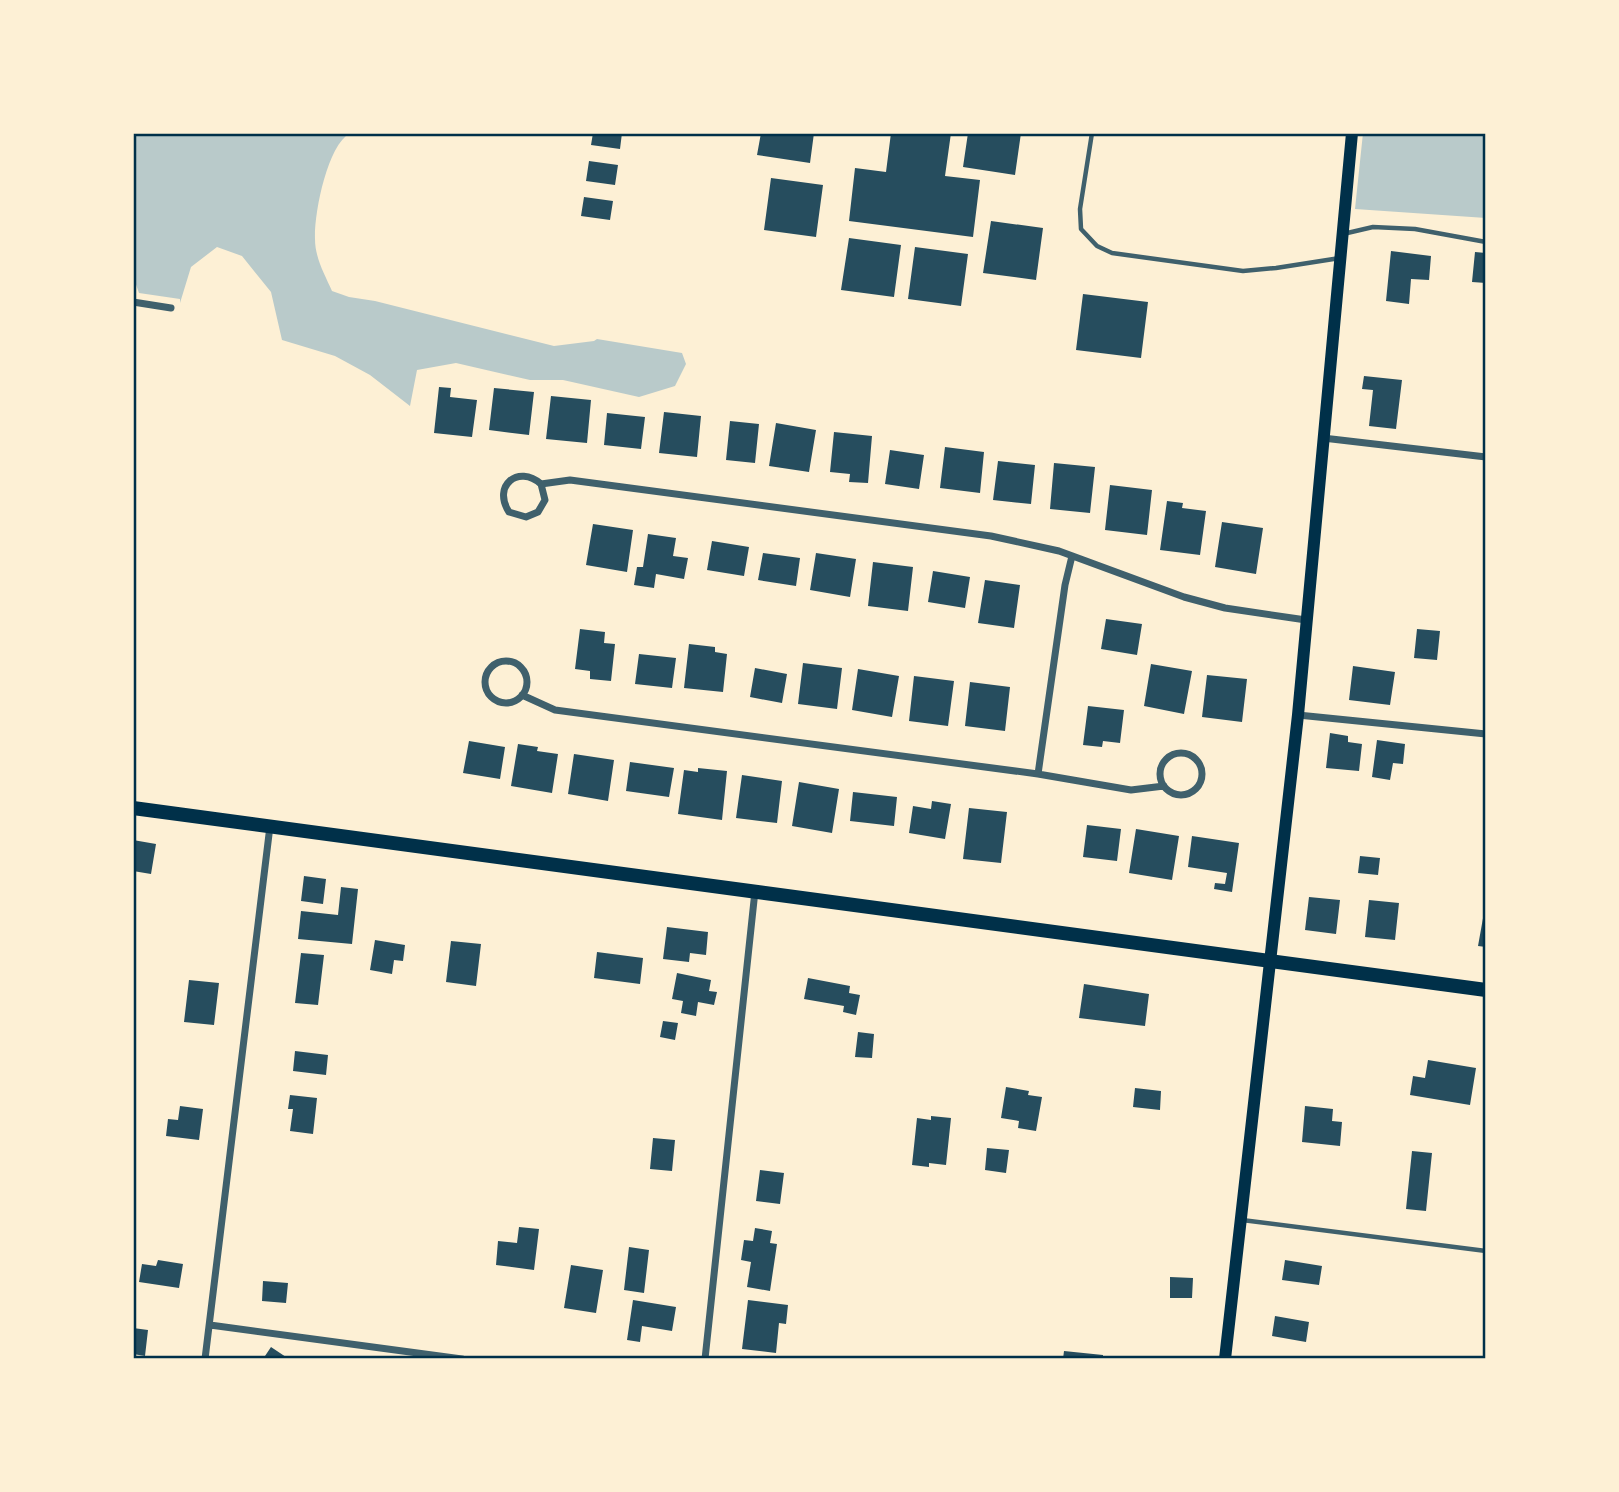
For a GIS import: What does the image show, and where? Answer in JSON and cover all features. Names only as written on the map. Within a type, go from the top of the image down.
[{"type":"main road","points":[[1225,1359],[1297,715],[1352,133]]},
{"type":"main road","points":[[133,808],[1486,990]]},
{"type":"street","points":[[133,302],[171,307]]},
{"type":"street","points":[[1323,438],[1486,457]]},
{"type":"street","points":[[541,484],[545,500],[538,512],[526,517],[509,512],[504,504],[503,494],[509,482],[523,476],[534,478],[541,484],[570,480],[977,534],[1059,551],[1184,597],[1225,608],[1306,620]]},
{"type":"street","points":[[1038,774],[1065,585],[1072,556]]},
{"type":"street","points":[[505,661],[517,664],[527,680],[522,695],[508,703],[491,697],[486,690],[485,680],[491,667],[505,661]]},
{"type":"street","points":[[522,695],[555,710],[1038,774],[1131,790],[1164,786],[1177,795],[1192,792],[1202,778],[1198,762],[1185,754],[1170,757],[1160,772],[1164,786]]},
{"type":"street","points":[[1297,715],[1486,734]]},
{"type":"street","points":[[205,1359],[270,826]]},
{"type":"street","points":[[705,1359],[755,891]]},
{"type":"street","points":[[210,1325],[462,1359]]},
{"type":"lane","points":[[1092,133],[1080,209],[1081,229],[1097,246],[1112,253],[1140,258],[1243,271],[1340,258]]},
{"type":"lane","points":[[1342,234],[1373,227],[1415,229],[1486,242]]},
{"type":"lane","points":[[1242,1220],[1486,1251]]},
{"type":"shaded area","points":[[133,133],[350,133],[335,152],[323,182],[315,228],[317,253],[332,291],[554,346],[597,339],[682,353],[686,364],[675,386],[639,397],[563,380],[530,380],[456,363],[417,370],[410,406],[370,375],[335,356],[282,340],[271,292],[242,256],[217,247],[191,267],[180,303],[180,299],[139,293],[133,276]]},
{"type":"shaded area","points":[[1363,133],[1486,133],[1486,218],[1355,209]]},
{"type":"building","points":[[593,133],[622,133],[620,149],[591,145]]},
{"type":"building","points":[[761,133],[814,133],[810,163],[757,155]]},
{"type":"building","points":[[891,133],[951,133],[945,176],[980,180],[973,237],[849,221],[855,168],[886,172]]},
{"type":"building","points":[[968,133],[1021,133],[1015,175],[963,167]]},
{"type":"building","points":[[589,161],[618,165],[615,185],[586,181]]},
{"type":"building","points":[[771,178],[823,185],[816,237],[764,230]]},
{"type":"building","points":[[584,197],[613,201],[610,220],[581,216]]},
{"type":"building","points":[[991,221],[1043,228],[1036,280],[983,273]]},
{"type":"building","points":[[849,238],[901,245],[894,297],[841,290]]},
{"type":"building","points":[[915,247],[968,254],[961,306],[908,299]]},
{"type":"building","points":[[1391,251],[1431,256],[1429,280],[1411,279],[1409,304],[1386,301]]},
{"type":"building","points":[[1475,252],[1486,253],[1486,283],[1472,282]]},
{"type":"building","points":[[1083,294],[1148,302],[1141,358],[1076,350]]},
{"type":"building","points":[[1364,376],[1402,380],[1396,429],[1369,426],[1373,390],[1362,389]]},
{"type":"building","points":[[439,387],[451,388],[450,397],[477,400],[472,437],[434,433]]},
{"type":"building","points":[[494,388],[534,392],[529,435],[489,430]]},
{"type":"building","points":[[551,396],[591,400],[587,443],[546,439]]},
{"type":"building","points":[[664,412],[701,416],[697,457],[659,453]]},
{"type":"building","points":[[607,413],[645,417],[641,449],[604,445]]},
{"type":"building","points":[[730,421],[759,424],[755,463],[726,460]]},
{"type":"building","points":[[776,423],[816,430],[809,472],[769,466]]},
{"type":"building","points":[[834,432],[872,436],[868,483],[849,482],[850,474],[830,472]]},
{"type":"building","points":[[945,447],[984,452],[980,493],[940,488]]},
{"type":"building","points":[[890,450],[924,455],[919,489],[885,484]]},
{"type":"building","points":[[998,461],[1035,465],[1031,504],[993,500]]},
{"type":"building","points":[[1054,463],[1095,467],[1090,513],[1050,509]]},
{"type":"building","points":[[1110,485],[1152,490],[1147,535],[1105,530]]},
{"type":"building","points":[[1167,501],[1183,503],[1182,508],[1206,511],[1200,555],[1160,550]]},
{"type":"building","points":[[1222,522],[1263,528],[1256,574],[1215,567]]},
{"type":"building","points":[[593,524],[633,530],[627,572],[586,565]]},
{"type":"building","points":[[648,534],[676,538],[673,556],[688,558],[684,579],[656,574],[654,588],[634,585],[637,567],[643,567]]},
{"type":"building","points":[[712,541],[749,547],[744,576],[707,570]]},
{"type":"building","points":[[763,553],[800,558],[796,586],[758,580]]},
{"type":"building","points":[[816,553],[856,559],[850,597],[810,590]]},
{"type":"building","points":[[873,562],[913,567],[908,611],[868,606]]},
{"type":"building","points":[[933,571],[970,577],[965,608],[928,602]]},
{"type":"building","points":[[985,580],[1020,585],[1014,628],[978,623]]},
{"type":"building","points":[[1106,619],[1142,624],[1137,655],[1101,649]]},
{"type":"building","points":[[580,629],[605,632],[604,643],[615,644],[611,681],[590,679],[590,671],[575,669]]},
{"type":"building","points":[[1417,629],[1440,631],[1437,660],[1414,658]]},
{"type":"building","points":[[689,644],[715,647],[715,652],[727,654],[723,692],[684,688]]},
{"type":"building","points":[[639,654],[676,658],[672,688],[635,684]]},
{"type":"building","points":[[803,663],[842,668],[837,709],[798,704]]},
{"type":"building","points":[[1151,664],[1192,671],[1184,714],[1144,706]]},
{"type":"building","points":[[1353,666],[1395,672],[1390,705],[1349,700]]},
{"type":"building","points":[[755,668],[787,674],[782,703],[750,697]]},
{"type":"building","points":[[858,669],[899,676],[892,717],[852,710]]},
{"type":"building","points":[[1207,675],[1247,679],[1242,722],[1202,717]]},
{"type":"building","points":[[914,676],[954,681],[948,726],[909,721]]},
{"type":"building","points":[[970,682],[1010,687],[1005,731],[965,726]]},
{"type":"building","points":[[1088,706],[1124,710],[1120,743],[1103,741],[1102,747],[1083,745]]},
{"type":"building","points":[[1330,733],[1348,736],[1348,742],[1362,744],[1359,771],[1326,768]]},
{"type":"building","points":[[1377,740],[1405,744],[1403,764],[1393,763],[1390,780],[1372,777]]},
{"type":"building","points":[[469,741],[505,747],[500,779],[463,773]]},
{"type":"building","points":[[518,744],[538,747],[537,751],[558,754],[552,793],[511,786]]},
{"type":"building","points":[[574,754],[614,760],[608,801],[568,794]]},
{"type":"building","points":[[630,762],[674,768],[669,797],[626,791]]},
{"type":"building","points":[[698,768],[727,771],[722,820],[678,814],[684,770],[698,772]]},
{"type":"building","points":[[742,775],[782,781],[777,823],[736,818]]},
{"type":"building","points":[[799,782],[839,789],[832,833],[792,826]]},
{"type":"building","points":[[853,792],[897,797],[894,826],[850,821]]},
{"type":"building","points":[[932,801],[951,804],[945,839],[909,833],[913,806],[931,809]]},
{"type":"building","points":[[969,808],[1007,812],[1001,863],[963,859]]},
{"type":"building","points":[[1087,825],[1121,829],[1117,861],[1083,857]]},
{"type":"building","points":[[1136,829],[1179,836],[1172,880],[1129,873]]},
{"type":"building","points":[[1192,836],[1239,843],[1232,892],[1214,889],[1215,883],[1225,884],[1227,873],[1188,867]]},
{"type":"building","points":[[133,840],[156,844],[151,874],[133,871]]},
{"type":"building","points":[[1360,856],[1380,858],[1378,875],[1358,873]]},
{"type":"building","points":[[304,876],[326,879],[323,904],[301,901]]},
{"type":"building","points":[[341,887],[358,889],[352,944],[298,939],[301,911],[338,915]]},
{"type":"building","points":[[1309,897],[1340,900],[1336,934],[1305,930]]},
{"type":"building","points":[[1369,900],[1399,903],[1395,940],[1365,937]]},
{"type":"building","points":[[1486,907],[1486,947],[1478,946]]},
{"type":"building","points":[[667,927],[708,932],[706,955],[690,953],[689,962],[663,959]]},
{"type":"building","points":[[375,940],[405,945],[403,961],[394,960],[392,974],[370,970]]},
{"type":"building","points":[[451,941],[481,944],[476,986],[446,982]]},
{"type":"building","points":[[597,952],[643,958],[640,984],[594,978]]},
{"type":"building","points":[[301,953],[324,955],[318,1005],[295,1003]]},
{"type":"building","points":[[677,973],[711,980],[709,991],[717,992],[714,1005],[698,1002],[696,1016],[681,1013],[683,1001],[672,999]]},
{"type":"building","points":[[808,978],[850,986],[849,993],[860,995],[856,1015],[843,1012],[844,1006],[804,999]]},
{"type":"building","points":[[189,980],[219,983],[214,1025],[184,1022]]},
{"type":"building","points":[[1084,984],[1149,994],[1145,1026],[1079,1018]]},
{"type":"building","points":[[663,1021],[678,1023],[675,1040],[660,1037]]},
{"type":"building","points":[[858,1032],[874,1034],[872,1058],[855,1057]]},
{"type":"building","points":[[295,1051],[328,1055],[326,1075],[293,1071]]},
{"type":"building","points":[[1428,1060],[1476,1068],[1470,1105],[1410,1095],[1413,1076],[1425,1078]]},
{"type":"building","points":[[1006,1087],[1029,1091],[1028,1095],[1042,1097],[1036,1131],[1018,1128],[1019,1121],[1001,1118]]},
{"type":"building","points":[[1135,1088],[1161,1091],[1160,1110],[1133,1107]]},
{"type":"building","points":[[290,1095],[317,1098],[313,1134],[290,1131],[293,1109],[288,1109]]},
{"type":"building","points":[[180,1106],[203,1109],[199,1140],[166,1136],[168,1119],[178,1120]]},
{"type":"building","points":[[1305,1106],[1333,1109],[1332,1121],[1342,1122],[1340,1146],[1302,1142]]},
{"type":"building","points":[[931,1116],[951,1118],[946,1165],[912,1165],[917,1118],[931,1120]]},
{"type":"building","points":[[653,1138],[675,1140],[672,1171],[650,1169]]},
{"type":"building","points":[[987,1148],[1009,1150],[1006,1173],[985,1170]]},
{"type":"building","points":[[1412,1151],[1432,1153],[1426,1211],[1406,1209]]},
{"type":"building","points":[[760,1170],[784,1173],[780,1204],[756,1201]]},
{"type":"building","points":[[519,1227],[539,1229],[534,1270],[496,1265],[498,1241],[517,1243]]},
{"type":"building","points":[[755,1228],[772,1231],[770,1243],[777,1244],[770,1291],[747,1287],[751,1262],[741,1260],[744,1240],[753,1241]]},
{"type":"building","points":[[629,1247],[649,1250],[644,1293],[624,1290]]},
{"type":"building","points":[[158,1260],[183,1264],[179,1288],[139,1282],[142,1264],[156,1266]]},
{"type":"building","points":[[1285,1260],[1322,1266],[1319,1285],[1282,1280]]},
{"type":"building","points":[[571,1265],[603,1270],[596,1313],[564,1308]]},
{"type":"building","points":[[1170,1277],[1193,1278],[1192,1298],[1170,1298]]},
{"type":"building","points":[[263,1281],[288,1283],[286,1303],[262,1301]]},
{"type":"building","points":[[633,1300],[676,1307],[672,1331],[642,1326],[640,1342],[627,1340]]},
{"type":"building","points":[[748,1300],[788,1305],[786,1324],[779,1323],[776,1353],[742,1349]]},
{"type":"building","points":[[1275,1316],[1309,1322],[1306,1342],[1272,1336]]},
{"type":"building","points":[[133,1328],[148,1330],[145,1356],[133,1354]]},
{"type":"building","points":[[271,1347],[289,1359],[263,1359]]},
{"type":"building","points":[[1064,1351],[1103,1355],[1103,1359],[1063,1359]]}]
